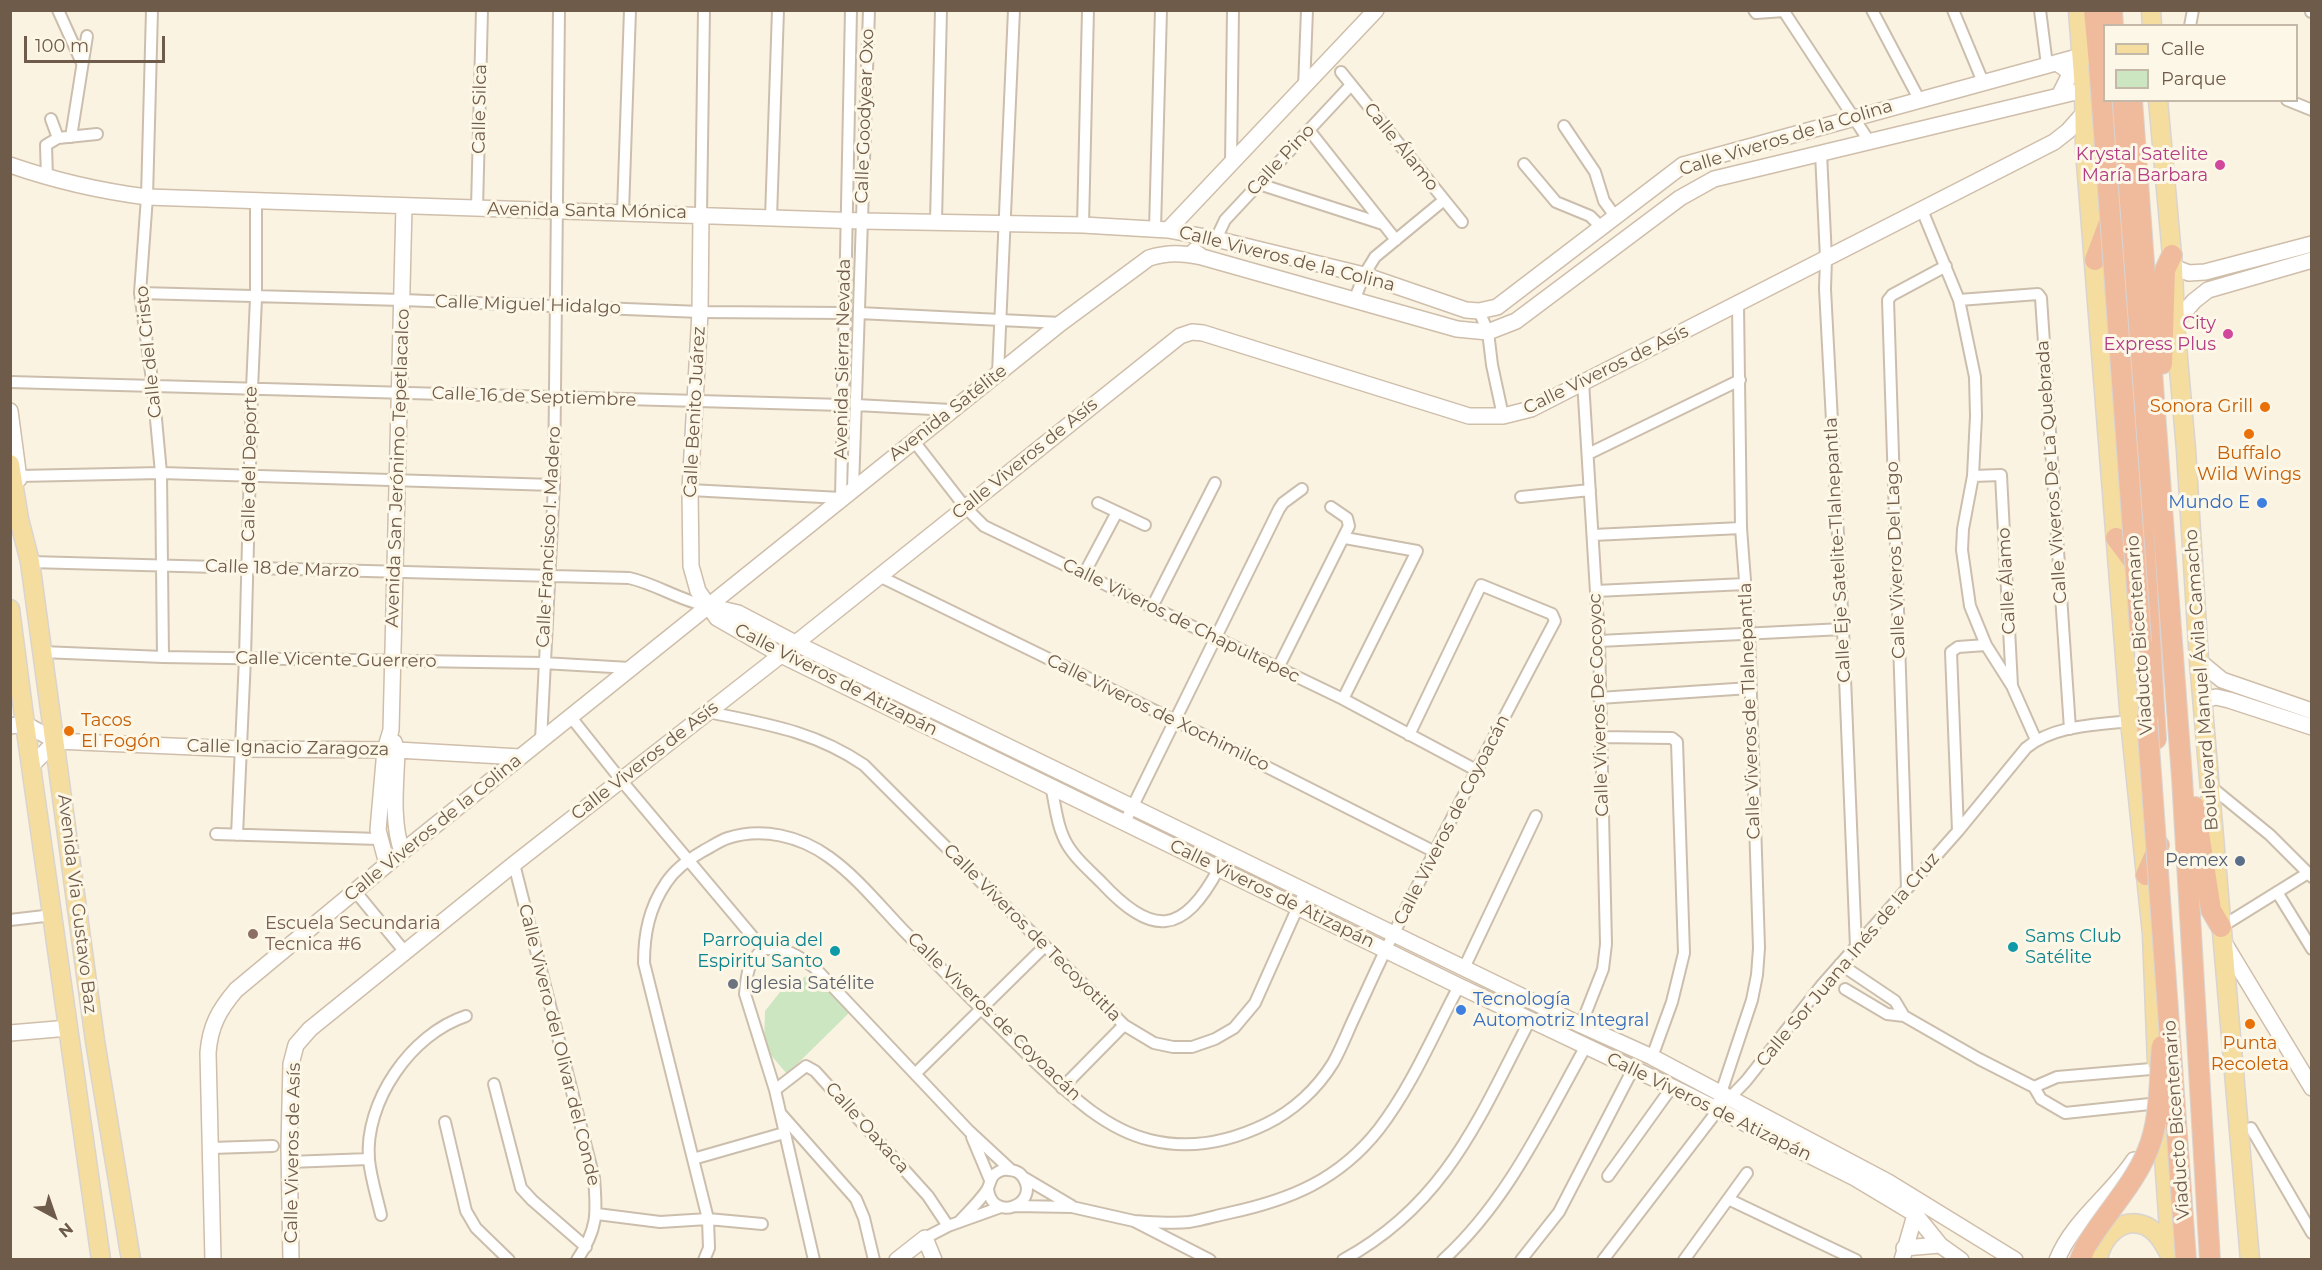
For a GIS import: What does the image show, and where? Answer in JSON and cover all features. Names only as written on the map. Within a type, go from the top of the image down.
[{"type":"highway","name":"Viaducto Bicentenario","points":[[2094,10],[2168,984],[2176,1258]]},
{"type":"highway","points":[[2118,102],[2162,840],[2195,1260]]},
{"type":"highway","name":"Boulevard Manuel Ávila Camacho","points":[[2132,102],[2182,778],[2210,1260]]},
{"type":"highway","points":[[2095,260],[2123,187]]},
{"type":"highway","points":[[2154,395],[2162,375],[2165,270],[2173,261]]},
{"type":"highway","points":[[2116,538],[2146,579]]},
{"type":"highway","points":[[2182,778],[2193,797],[2211,910],[2221,932]]},
{"type":"highway","points":[[2146,875],[2162,840]]},
{"type":"highway","points":[[2088,1255],[2142,1164],[2155,1129],[2168,984]]},
{"type":"main road","points":[[2078,10],[2084,90],[2085,150],[2130,721],[2152,934],[2155,1034],[2176,1258]]},
{"type":"main road","name":"Boulevard Manuel Ávila Camacho","points":[[2158,102],[2173,261],[2175,323],[2186,439],[2202,700],[2250,1260]]},
{"type":"main road","name":"Avenida Via Gustavo Baz","points":[[15,470],[19,519],[28,555],[56,741],[95,1041],[131,1260]]},
{"type":"main road","name":"Avenida Via Gustavo Baz","points":[[12,626],[18,725],[31,766],[101,1260]]},
{"type":"main road","points":[[2088,1255],[2102,1245],[2117,1228],[2136,1224],[2144,1225],[2158,1236],[2176,1258]]},
{"type":"street","points":[[57,10],[83,63]]},
{"type":"street","name":"Calle del Cristo","points":[[152,10],[147,197],[140,293],[153,387],[161,474],[163,657]]},
{"type":"street","name":"Calle Silca","points":[[477,208],[482,10]]},
{"type":"street","name":"Calle Francisco I. Madero","points":[[541,740],[543,663],[554,485],[559,10]]},
{"type":"street","points":[[622,212],[630,10]]},
{"type":"street","points":[[701,214],[704,10]]},
{"type":"street","points":[[771,218],[778,10]]},
{"type":"street","name":"Calle Goodyear Oxo","points":[[846,220],[851,10]]},
{"type":"street","name":"Calle Goodyear Oxo","points":[[862,221],[869,10]]},
{"type":"street","points":[[936,221],[941,10]]},
{"type":"street","points":[[998,373],[1014,10]]},
{"type":"street","points":[[1083,225],[1088,10]]},
{"type":"street","points":[[1161,10],[1162,229]]},
{"type":"street","points":[[1231,164],[1233,10]]},
{"type":"street","points":[[1304,88],[1307,10]]},
{"type":"street","points":[[1162,229],[1231,164],[1376,10]]},
{"type":"street","points":[[1872,10],[1919,99]]},
{"type":"street","points":[[1953,10],[1983,82]]},
{"type":"street","points":[[2040,10],[2052,64],[2067,70],[2069,76],[2059,96]]},
{"type":"street","points":[[1755,12],[1784,11],[1869,141]]},
{"type":"street","points":[[71,137],[87,36]]},
{"type":"street","name":"Calle Viveros de la Colina","points":[[1162,229],[1216,239],[1364,275],[1466,310],[1479,312],[1497,307],[1683,165],[2081,56]]},
{"type":"street","name":"Calle Álamo","points":[[1341,72],[1462,222]]},
{"type":"street","name":"Calle Pino","points":[[1216,239],[1225,220],[1351,85]]},
{"type":"street","name":"Calle Viveros de la Colina","points":[[1162,229],[1202,257],[1398,314],[1457,329],[1488,332],[1516,321],[1696,188],[1714,179],[2084,90]]},
{"type":"street","points":[[2292,102],[2312,110]]},
{"type":"street","name":"Calle Viveros de Asís","points":[[291,1260],[289,1162],[291,1064],[296,1045],[310,1029],[514,864],[781,655],[1180,336],[1192,332],[1203,333],[1468,416],[1503,416],[1531,409],[2054,142],[2084,113]]},
{"type":"street","points":[[51,119],[58,138]]},
{"type":"street","points":[[1564,126],[1596,172],[1604,201],[1615,216]]},
{"type":"street","points":[[1309,130],[1396,240]]},
{"type":"street","points":[[47,178],[46,145],[58,138],[97,134]]},
{"type":"street","points":[[2054,142],[2075,145],[2085,150]]},
{"type":"street","name":"Calle Eje Satelite-Tlalnepantla","points":[[1821,153],[1826,258],[1825,289],[1843,629],[1856,946]]},
{"type":"street","points":[[1524,164],[1556,202],[1590,216],[1601,227]]},
{"type":"street","name":"Avenida Santa Mónica","points":[[10,165],[47,178],[97,190],[147,197],[1162,229]]},
{"type":"street","points":[[1259,184],[1384,224]]},
{"type":"street","points":[[1354,301],[1364,275],[1376,257],[1444,200]]},
{"type":"street","name":"Calle del Deporte","points":[[237,835],[256,297],[256,201]]},
{"type":"street","name":"Avenida San Jerónimo Tepetlacalco","points":[[402,852],[397,836],[395,816],[391,730],[399,481],[404,206]]},
{"type":"street","points":[[1922,210],[1959,300],[1974,377],[1976,416],[1973,476],[1963,529],[1963,567],[1970,606],[1986,645],[2012,686],[2036,740]]},
{"type":"street","name":"Calle Benito Juárez","points":[[701,214],[700,312],[690,490],[691,566],[698,591],[708,606]]},
{"type":"street","name":"Avenida Sierra Nevada","points":[[846,220],[843,405],[847,493]]},
{"type":"street","name":"Avenida Sierra Nevada","points":[[847,493],[856,405],[862,221]]},
{"type":"street","points":[[1202,257],[1203,251],[1216,239]]},
{"type":"street","points":[[2173,261],[2189,273],[2205,272],[2312,244]]},
{"type":"street","name":"Avenida Satélite","points":[[708,606],[1060,323],[1149,258],[1183,253],[1202,257]]},
{"type":"street","points":[[2175,323],[2193,302],[2208,291],[2312,260]]},
{"type":"street","name":"Calle Viveros Del Lago","points":[[1906,889],[1888,300],[1892,295],[1946,266]]},
{"type":"street","points":[[1546,271],[1560,287]]},
{"type":"street","points":[[1398,314],[1406,289]]},
{"type":"street","name":"Calle Miguel Hidalgo","points":[[140,293],[403,300],[700,312],[844,313]]},
{"type":"street","name":"Calle Viveros De La Quebrada","points":[[1959,300],[2038,294],[2041,298],[2070,729]]},
{"type":"street","name":"Calle Viveros de Tlalnepantla","points":[[1718,1110],[1725,1096],[1752,1000],[1759,948],[1749,633],[1741,528],[1738,305]]},
{"type":"street","points":[[1479,312],[1488,332],[1492,365],[1503,416]]},
{"type":"street","points":[[859,313],[1060,323]]},
{"type":"street","points":[[1588,454],[1740,380]]},
{"type":"street","name":"Calle Viveros De Cocoyoc","points":[[1581,1025],[1603,969],[1606,944],[1599,641],[1583,381]]},
{"type":"street","name":"Calle 16 de Septiembre","points":[[10,382],[696,403],[843,405]]},
{"type":"street","points":[[856,405],[951,410]]},
{"type":"street","name":"Avenida Via Gustavo Baz","points":[[10,411],[15,470],[28,555]]},
{"type":"street","name":"Calle Viveros de Chapultepec","points":[[913,440],[965,507],[984,526],[1343,699],[1476,770]]},
{"type":"street","points":[[15,470],[554,485]]},
{"type":"street","name":"Calle Álamo","points":[[1973,476],[2001,476],[2012,686]]},
{"type":"street","points":[[1152,607],[1215,483]]},
{"type":"street","points":[[1125,822],[1214,637],[1279,509],[1283,503],[1302,489]]},
{"type":"street","points":[[690,490],[847,493]]},
{"type":"street","points":[[1521,497],[1590,490]]},
{"type":"street","points":[[1098,503],[1145,525]]},
{"type":"street","points":[[1278,668],[1345,538],[1347,518],[1331,507]]},
{"type":"street","points":[[1084,574],[1117,512]]},
{"type":"street","points":[[1593,535],[1741,528]]},
{"type":"street","points":[[1343,699],[1417,551],[1345,538]]},
{"type":"street","name":"Calle 18 de Marzo","points":[[28,555],[162,566],[629,578],[661,587],[690,603],[708,606]]},
{"type":"street","name":"Calle Viveros de Xochimilco","points":[[879,576],[1174,720],[1435,852]]},
{"type":"street","points":[[1596,591],[1745,584]]},
{"type":"street","name":"Calle Viveros de Coyoacán","points":[[704,1260],[709,1248],[708,1220],[644,963],[644,937],[651,912],[666,882],[688,860],[726,838],[747,834],[773,834],[798,839],[829,857],[857,882],[981,1010],[1062,1088],[1106,1121],[1146,1139],[1171,1144],[1196,1145],[1218,1142],[1269,1122],[1298,1103],[1317,1085],[1334,1062],[1393,934],[1555,621],[1552,614],[1481,585],[1409,735]]},
{"type":"street","name":"Calle Viveros de la Colina","points":[[213,1260],[208,1053],[212,1025],[217,1014],[237,990],[387,864],[708,606]]},
{"type":"street","name":"Calle Viveros de Atizapán","points":[[708,606],[738,613],[795,643],[1393,934],[1652,1057],[1888,1182],[1917,1208],[1940,1245],[1961,1260]]},
{"type":"street","name":"Calle Viveros de Atizapán","points":[[708,606],[725,624],[781,655],[1917,1208],[1937,1213],[2015,1260]]},
{"type":"street","points":[[1599,641],[1843,629]]},
{"type":"street","points":[[1958,831],[1951,652],[1958,647],[1986,645]]},
{"type":"street","name":"Calle Vicente Guerrero","points":[[42,652],[163,657],[543,663],[630,668]]},
{"type":"street","points":[[2199,661],[2222,680],[2312,711]]},
{"type":"street","points":[[1599,698],[1750,688]]},
{"type":"street","points":[[2202,700],[2216,697],[2229,700],[2312,727]]},
{"type":"street","name":"Calle Viveros de Tecoyotitla","points":[[708,712],[806,734],[840,748],[856,760],[1124,1025],[1154,1043],[1173,1047],[1192,1047],[1215,1039],[1234,1028],[1255,1003],[1305,891]]},
{"type":"street","points":[[570,716],[763,949]]},
{"type":"street","name":"Calle Sor Juana Inés de la Cruz","points":[[1725,1096],[1958,831],[2026,748],[2036,740],[2070,729],[2130,721]]},
{"type":"street","name":"Calle Ignacio Zaragoza","points":[[18,725],[56,741],[240,749],[391,750],[520,757]]},
{"type":"street","points":[[1600,737],[1672,738],[1677,742],[1684,953],[1672,1002],[1652,1057]]},
{"type":"street","points":[[31,766],[56,741]]},
{"type":"street","name":"Avenida San Jerónimo Tepetlacalco","points":[[387,864],[378,830],[391,750]]},
{"type":"street","points":[[1051,786],[1062,835],[1071,850],[1113,895],[1130,909],[1153,922],[1173,920],[1190,911],[1205,893],[1219,868]]},
{"type":"street","points":[[2210,786],[2271,835],[2310,875],[2277,892],[2221,932],[2312,1088]]},
{"type":"street","points":[[1464,968],[1536,816]]},
{"type":"street","points":[[216,834],[379,839]]},
{"type":"street","name":"Calle Vivero del Olivar del Conde","points":[[514,864],[594,1178],[597,1214],[586,1247],[577,1260]]},
{"type":"street","points":[[355,891],[405,952]]},
{"type":"street","points":[[2277,892],[2312,949]]},
{"type":"street","points":[[10,920],[53,915]]},
{"type":"street","points":[[916,1073],[1045,946]]},
{"type":"street","points":[[814,1260],[775,1090],[745,994],[751,960],[763,949],[781,948],[815,968],[969,1131],[1010,1169],[1072,1207]]},
{"type":"street","points":[[1840,964],[1895,1001],[1904,1016]]},
{"type":"street","points":[[897,1260],[925,1238],[953,1224],[1001,1207],[1072,1207],[1134,1221],[1187,1222],[1284,1200],[1303,1191],[1357,1154],[1379,1129],[1401,1098],[1459,986]]},
{"type":"street","points":[[1845,989],[1887,1014],[1904,1016],[2034,1087],[2041,1099],[2065,1113],[2150,1104]]},
{"type":"street","points":[[381,1215],[369,1159],[373,1123],[386,1087],[406,1058],[431,1033],[466,1016]]},
{"type":"street","points":[[1343,1260],[1365,1248],[1391,1228],[1417,1205],[1442,1177],[1462,1149],[1530,1020]]},
{"type":"street","points":[[1062,1088],[1124,1025]]},
{"type":"street","points":[[10,1033],[69,1028]]},
{"type":"street","points":[[2057,1260],[2070,1235],[2124,1174],[2137,1154],[2146,1133],[2155,1034]]},
{"type":"street","points":[[1443,1260],[1467,1237],[1508,1185],[1586,1046]]},
{"type":"street","name":"Calle Oaxaca","points":[[775,1090],[806,1066],[815,1071],[953,1224]]},
{"type":"street","points":[[2034,1087],[2057,1077],[2151,1069]]},
{"type":"street","points":[[1521,1260],[1559,1212],[1633,1070]]},
{"type":"street","points":[[494,1084],[521,1188],[586,1247]]},
{"type":"street","points":[[1608,1176],[1672,1087]]},
{"type":"street","points":[[1603,1260],[1718,1110]]},
{"type":"street","points":[[780,1114],[856,1199],[864,1218],[874,1260]]},
{"type":"street","points":[[445,1122],[466,1211],[476,1228],[509,1260]]},
{"type":"street","points":[[2251,1128],[2312,1233]]},
{"type":"street","points":[[969,1131],[989,1184],[990,1198],[1001,1207]]},
{"type":"street","points":[[693,1159],[784,1133]]},
{"type":"street","points":[[211,1148],[273,1146]]},
{"type":"street","points":[[289,1162],[369,1159]]},
{"type":"street","points":[[953,1224],[1002,1170],[1010,1169]]},
{"type":"street","points":[[1686,1259],[1747,1173]]},
{"type":"street","points":[[1015,1206],[1026,1194],[1023,1177]]},
{"type":"street","points":[[1728,1199],[1852,1259]]},
{"type":"street","points":[[1903,1254],[1917,1208]]},
{"type":"street","name":"Calle Viveros de Atizapán","points":[[1937,1213],[1994,1260]]},
{"type":"street","points":[[597,1214],[660,1222],[708,1220],[762,1224]]},
{"type":"street","points":[[1134,1221],[1210,1260]]},
{"type":"street","points":[[925,1238],[934,1260]]},
{"type":"street","points":[[1903,1254],[1940,1245]]},
{"type":"green space","points":[[809,975],[819,975],[853,1009],[787,1074],[764,1047],[765,1011],[784,987]]},
{"type":"place","name":"Krystal Satelite María Barbara","points":[[2220,165]]},
{"type":"place","name":"City Express Plus","points":[[2228,334]]},
{"type":"place","name":"Sonora Grill","points":[[2265,407]]},
{"type":"place","name":"Buffalo Wild Wings","points":[[2249,434]]},
{"type":"place","name":"Mundo E","points":[[2262,503]]},
{"type":"place","name":"Tacos El Fogón","points":[[69,731]]},
{"type":"place","name":"Pemex","points":[[2240,861]]},
{"type":"place","name":"Escuela Secundaria Tecnica #6","points":[[253,934]]},
{"type":"place","name":"Sams Club Satélite","points":[[2013,947]]},
{"type":"place","name":"Parroquia del Espiritu Santo","points":[[835,951]]},
{"type":"place","name":"Iglesia Satélite","points":[[733,984]]},
{"type":"place","name":"Tecnología Automotriz Integral","points":[[1461,1010]]},
{"type":"place","name":"Punta Recoleta","points":[[2250,1024]]}]
